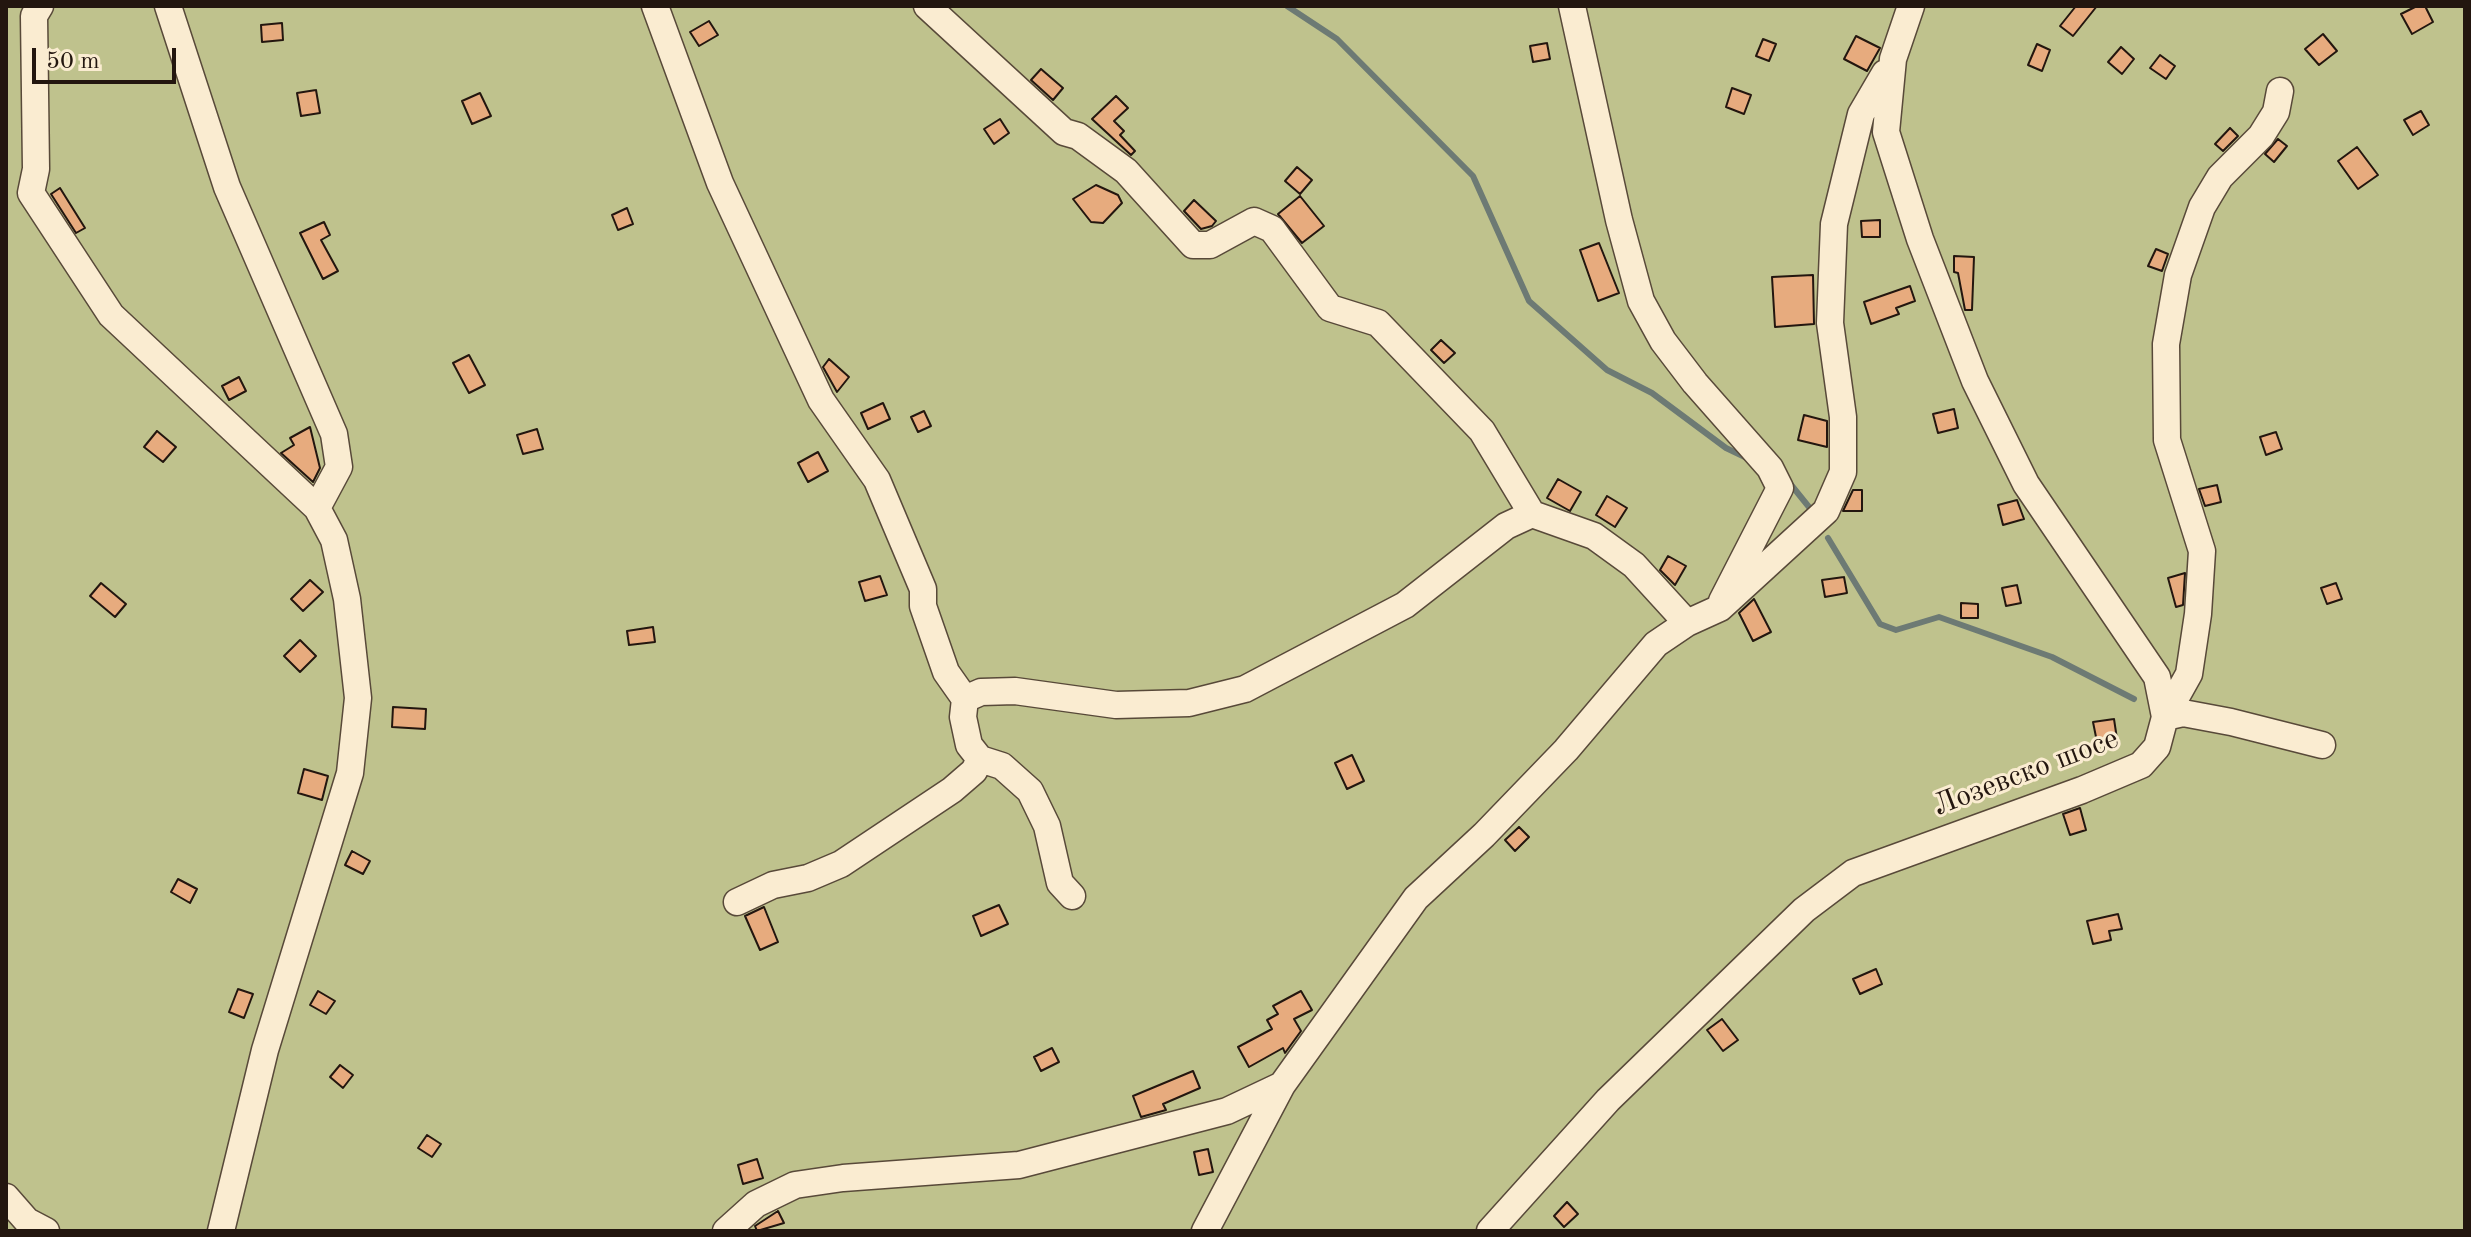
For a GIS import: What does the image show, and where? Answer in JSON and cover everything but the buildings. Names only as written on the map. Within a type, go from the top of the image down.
[{"type":"street","points":[[40,6],[34,16],[36,169],[31,193],[111,315],[317,508],[334,540],[347,599],[358,698],[350,773],[265,1050],[221,1231]]},
{"type":"street","points":[[168,6],[227,187],[334,434],[339,467],[317,508]]},
{"type":"street","points":[[655,6],[720,183],[821,400],[877,480],[923,589],[923,606],[946,672],[965,699],[963,717],[969,745],[980,759],[1002,766],[1030,791],[1047,826],[1060,883],[1072,896]]},
{"type":"street","points":[[927,6],[1064,132],[1078,136],[1126,171],[1193,245],[1210,245],[1254,221],[1272,229],[1330,308],[1378,323],[1482,431],[1532,514],[1594,536],[1634,565],[1687,623]]},
{"type":"street","points":[[1572,6],[1619,220],[1641,301],[1663,341],[1770,468],[1780,488],[1724,592],[1720,608]]},
{"type":"street","points":[[1205,1231],[1282,1085],[1416,898],[1484,835],[1566,750],[1656,644],[1687,623],[1720,608],[1798,540],[1826,511],[1843,472],[1843,417],[1830,323],[1834,224],[1861,114],[1893,59],[1911,6]]},
{"type":"street","points":[[1893,59],[1886,132],[1920,239],[1975,381],[2026,484],[2157,677],[2165,717],[2183,713],[2219,719],[2322,745]]},
{"type":"street","name":"Лозевско шосе","points":[[1490,1231],[1608,1100],[1804,910],[1853,873],[2082,790],[2141,765],[2157,747],[2165,717],[2189,674],[2198,614],[2202,551],[2167,440],[2166,344],[2175,289],[2202,207],[2220,177],[2261,136],[2276,112],[2280,91]]},
{"type":"street","points":[[965,699],[981,692],[1015,691],[1116,705],[1189,703],[1245,689],[1405,605],[1506,526],[1532,514]]},
{"type":"street","points":[[737,902],[773,885],[808,878],[841,864],[952,790],[974,771],[980,759]]},
{"type":"street","points":[[726,1231],[756,1204],[795,1185],[1019,1165],[1227,1111],[1282,1085]]},
{"type":"street","points":[[6,1197],[27,1221],[46,1231]]},
{"type":"green space","points":[[6,6],[2465,6],[2465,1231],[6,1231]]},
{"type":"waterway","points":[[1287,6],[1337,39],[1473,176],[1529,301],[1607,370],[1652,393],[1726,448],[1749,459]]},
{"type":"waterway","points":[[1788,481],[1813,512]]},
{"type":"waterway","points":[[1828,538],[1880,624],[1896,630],[1939,617],[2052,657],[2134,699]]}]
